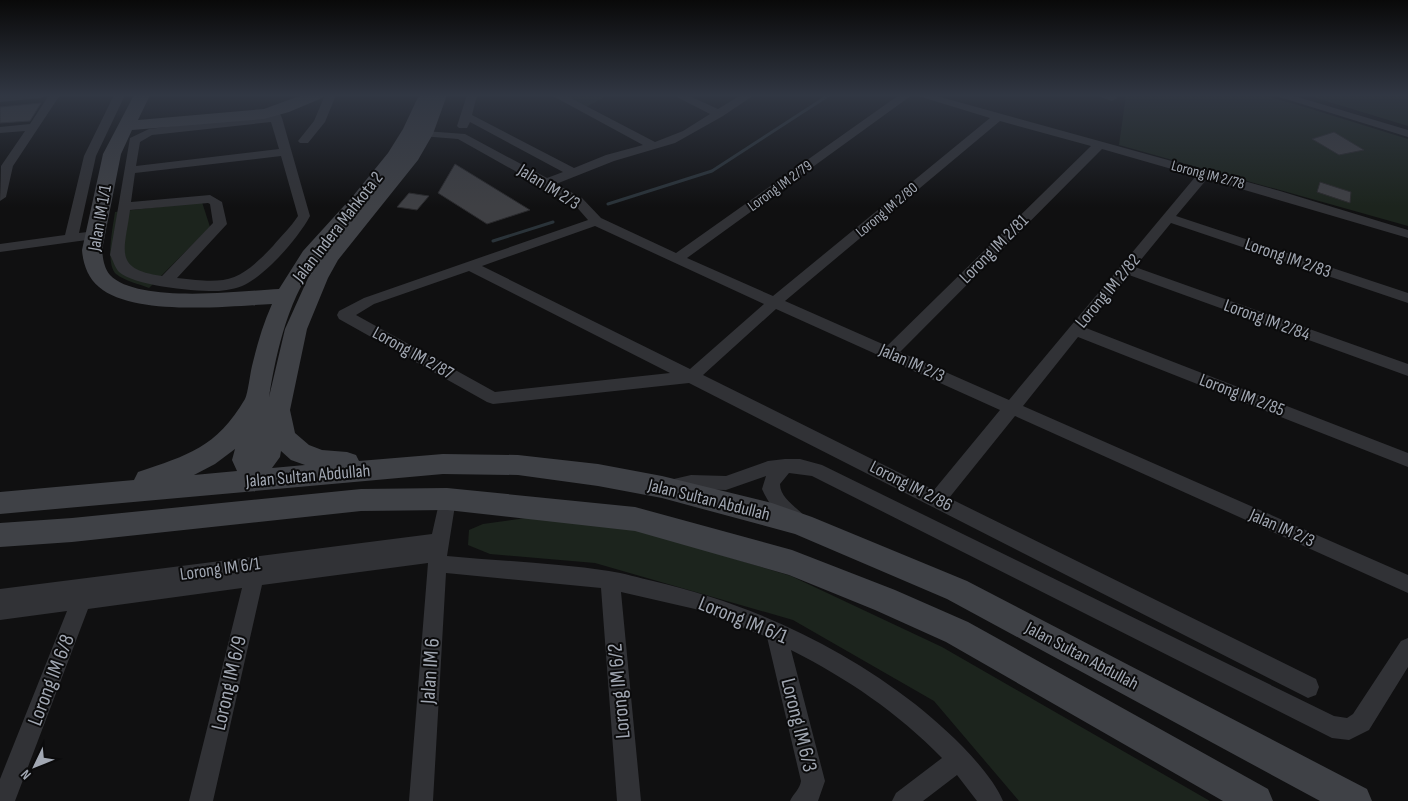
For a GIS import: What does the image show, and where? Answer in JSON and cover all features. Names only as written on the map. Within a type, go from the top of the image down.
[{"type":"main road","name":"Jalan IM 1/1","points":[[122,132],[112,154],[92,250],[92,262],[97,273],[110,286],[128,293],[157,298],[188,300],[286,296]]},
{"type":"main road","name":"Jalan Indera Mahkota 2","points":[[268,401],[270,333],[286,296],[302,266],[372,184],[410,132]]},
{"type":"main road","name":"Jalan Indera Mahkota 2","points":[[257,455],[268,401],[318,278],[336,249],[409,160],[425,134]]},
{"type":"main road","points":[[30,500],[100,490],[151,479],[185,468],[216,451],[268,401],[286,440],[304,456],[332,462],[443,464]]},
{"type":"main road","name":"Jalan Sultan Abdullah","points":[[0,504],[443,464],[518,465],[598,475],[662,487],[772,515],[802,525],[958,590],[1355,801]]},
{"type":"main road","name":"Jalan Sultan Abdullah","points":[[0,535],[72,530],[362,500],[447,499],[635,519],[792,563],[885,600],[957,632],[1256,801]]},
{"type":"main road","points":[[1266,753],[1337,801]]},
{"type":"street","points":[[0,197],[4,166],[30,132]]},
{"type":"street","name":"Jalan IM 1/1","points":[[71,238],[90,156],[102,132]]},
{"type":"street","points":[[148,132],[134,140],[117,255],[118,261],[129,273],[166,281],[224,286],[244,279],[261,268],[304,216],[279,132]]},
{"type":"street","points":[[304,141],[310,132]]},
{"type":"street","name":"Jalan IM 2/3","points":[[497,132],[572,172]]},
{"type":"street","points":[[626,132],[652,146]]},
{"type":"street","points":[[546,182],[679,137],[687,132]]},
{"type":"street","name":"Lorong IM 2/79","points":[[678,259],[855,132]]},
{"type":"street","name":"Lorong IM 2/80","points":[[775,302],[979,132]]},
{"type":"street","name":"Lorong IM 2/78","points":[[1053,132],[1408,234]]},
{"type":"street","name":"Jalan IM 2/3","points":[[425,134],[461,136],[578,201],[596,221],[1408,584]]},
{"type":"street","name":"Lorong IM 2/81","points":[[889,353],[1099,145]]},
{"type":"street","points":[[130,170],[284,152]]},
{"type":"street","name":"Lorong IM 2/82","points":[[937,499],[1204,174]]},
{"type":"street","points":[[124,208],[210,199],[216,202],[220,224],[166,281]]},
{"type":"street","name":"Lorong IM 2/83","points":[[1168,218],[1408,298]]},
{"type":"street","points":[[471,266],[596,221]]},
{"type":"street","points":[[0,248],[96,235]]},
{"type":"street","name":"Lorong IM 2/87","points":[[471,266],[407,287],[355,308],[344,316],[493,398],[691,377]]},
{"type":"street","name":"Lorong IM 2/86","points":[[471,266],[1308,687]]},
{"type":"street","name":"Lorong IM 2/84","points":[[1126,269],[1408,370]]},
{"type":"street","points":[[691,377],[775,302]]},
{"type":"street","name":"Lorong IM 2/85","points":[[1075,330],[1408,460]]},
{"type":"street","points":[[662,487],[691,482],[726,483],[768,468],[785,466],[800,466],[816,470],[1332,727],[1349,729],[1361,722],[1408,648]]},
{"type":"street","points":[[785,466],[771,482],[770,489],[775,498],[802,525]]},
{"type":"street","name":"Jalan IM 6","points":[[421,801],[438,553],[447,499]]},
{"type":"street","name":"Lorong IM 6/1","points":[[0,611],[84,594],[256,571],[438,553],[610,580],[695,600],[776,631],[828,658],[872,684],[928,727],[959,758],[991,801]]},
{"type":"street","name":"Lorong IM 6/9","points":[[201,801],[256,571]]},
{"type":"street","name":"Lorong IM 6/2","points":[[610,580],[629,801]]},
{"type":"street","name":"Lorong IM 6/1","points":[[0,598],[84,594]]},
{"type":"street","name":"Lorong IM 6/8","points":[[3,801],[84,594]]},
{"type":"street","name":"Lorong IM 6/3","points":[[776,631],[813,780],[807,795]]},
{"type":"street","points":[[904,801],[959,758]]},
{"type":"shaded area","points":[[1121,132],[1387,132],[1408,139],[1408,226],[1119,145]]},
{"type":"shaded area","points":[[202,202],[210,227],[149,288],[116,274],[110,254],[115,212]]},
{"type":"shaded area","points":[[533,517],[635,529],[791,576],[942,647],[1210,801],[1019,801],[934,701],[793,620],[595,563],[490,554],[468,545],[469,530],[483,524]]},
{"type":"building","points":[[1335,132],[1364,150],[1339,155],[1312,139]]},
{"type":"building","points":[[455,164],[530,210],[487,224],[438,193]]},
{"type":"building","points":[[1320,182],[1351,192],[1350,203],[1317,192]]},
{"type":"building","points":[[409,193],[429,196],[417,210],[397,207]]},
{"type":"waterway","points":[[608,204],[712,171],[771,132]]},
{"type":"waterway","points":[[493,241],[553,222]]}]
